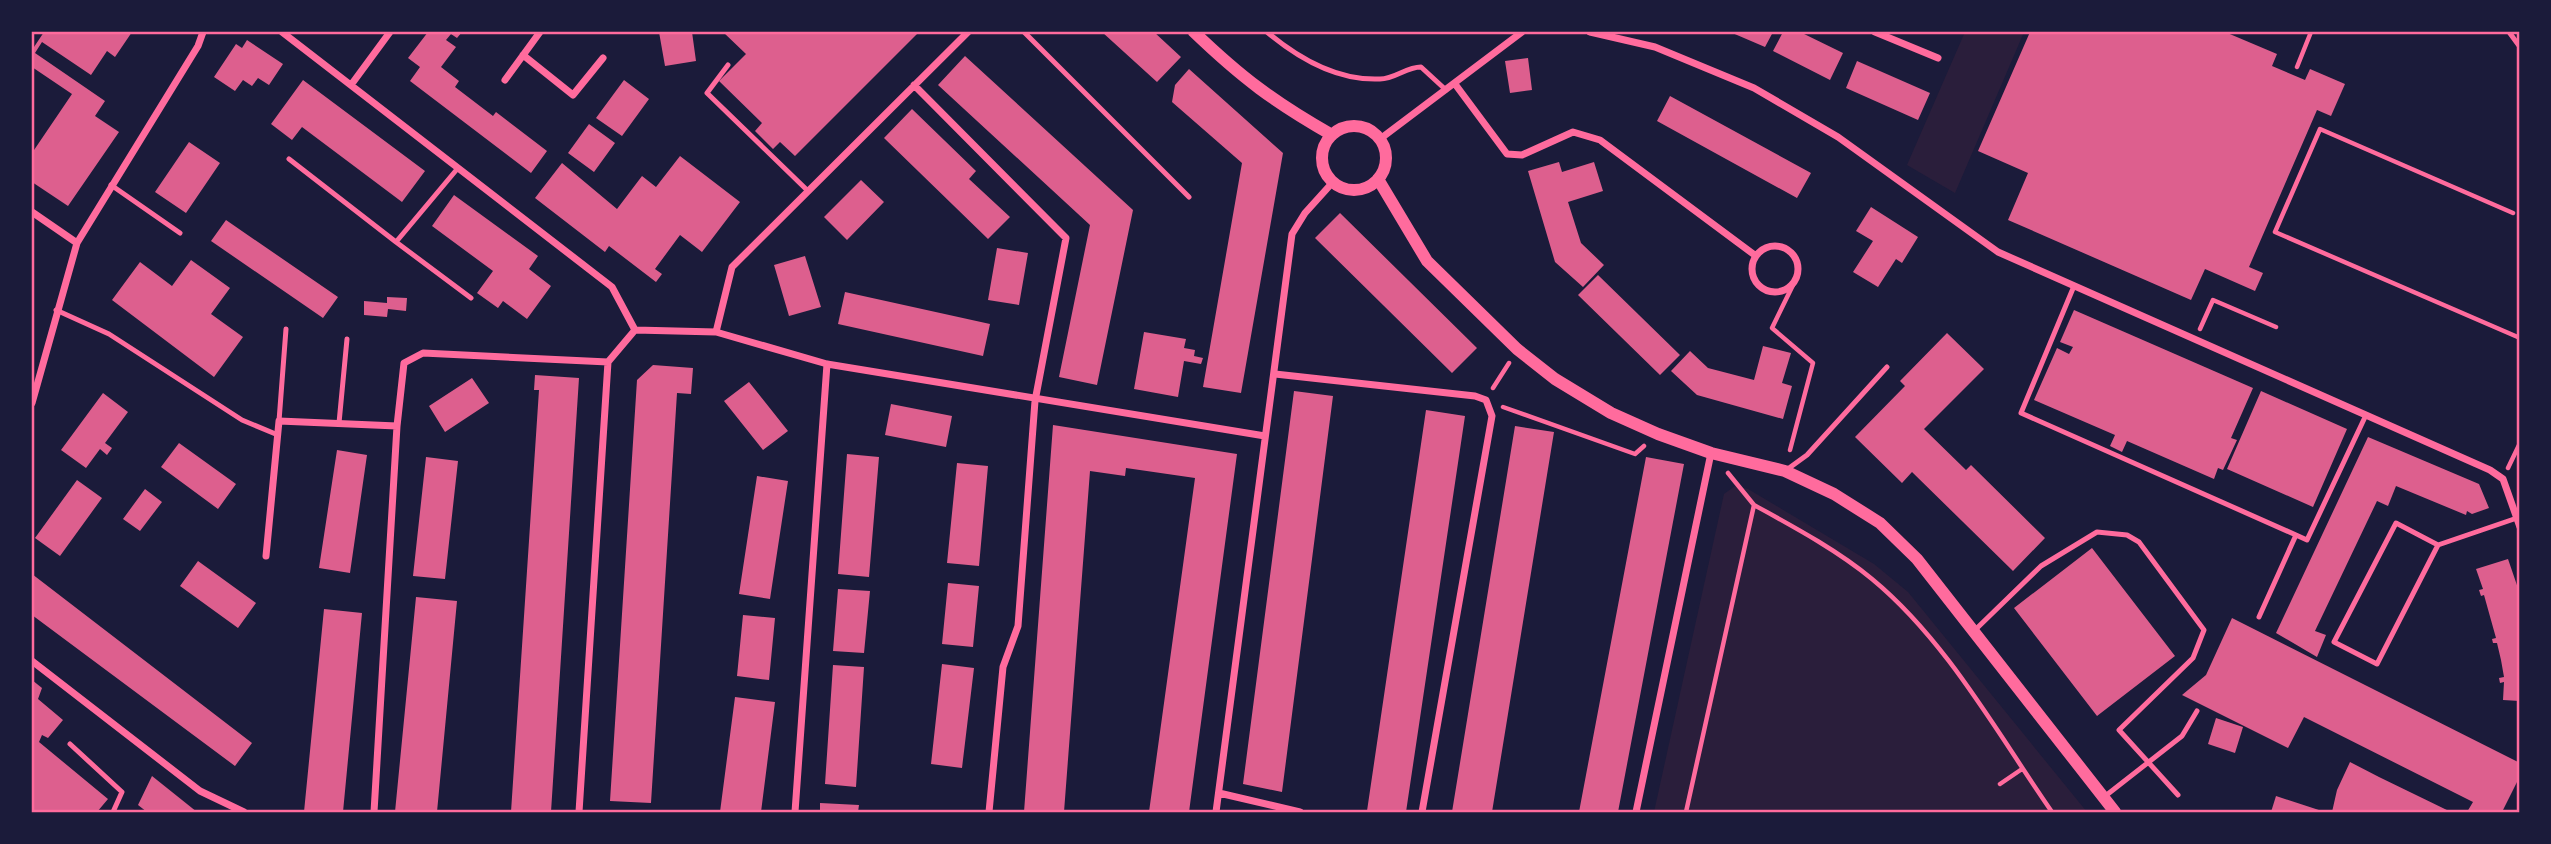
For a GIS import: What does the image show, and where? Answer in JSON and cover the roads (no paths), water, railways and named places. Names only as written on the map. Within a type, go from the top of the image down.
[{"type":"street","points":[[32,403],[56,310],[78,243],[198,46],[203,32]]},
{"type":"street","points":[[282,32],[612,286],[635,330]]},
{"type":"street","points":[[351,85],[390,32]]},
{"type":"street","points":[[505,80],[540,32]]},
{"type":"street","points":[[716,332],[732,267],[968,32]]},
{"type":"street","points":[[1194,32],[1242,78],[1275,103],[1332,135]]},
{"type":"street","points":[[1380,139],[1522,32]]},
{"type":"street","points":[[1590,32],[1655,47],[1754,88],[1838,136],[1998,252],[2503,479],[2518,522]]},
{"type":"street","points":[[1875,32],[1938,58]]},
{"type":"street","points":[[523,55],[573,95],[604,58]]},
{"type":"street","points":[[1455,84],[1507,154],[1522,155],[1573,132],[1600,140],[1756,256]]},
{"type":"street","points":[[914,85],[1066,238],[1035,401],[1018,626],[1003,667],[989,813]]},
{"type":"street","points":[[1359,127],[1380,139],[1386,162],[1378,179],[1370,186],[1355,190],[1333,182],[1322,157],[1332,135],[1341,129],[1359,127]]},
{"type":"street","points":[[1378,179],[1427,261],[1517,349],[1577,393],[1611,413],[1658,434],[1711,453],[1785,471],[1835,494],[1880,523],[1917,559],[2115,813]]},
{"type":"street","points":[[1216,813],[1292,234],[1333,182]]},
{"type":"street","points":[[32,212],[78,243]]},
{"type":"street","points":[[1767,247],[1788,251],[1797,263],[1793,285],[1775,293],[1762,289],[1753,277],[1756,256],[1767,247]]},
{"type":"street","points":[[635,330],[716,332],[827,364],[1035,401],[1265,436]]},
{"type":"street","points":[[579,813],[608,362],[635,330]]},
{"type":"street","points":[[374,813],[397,426],[404,363],[423,353],[608,362]]},
{"type":"street","points":[[794,813],[827,364]]},
{"type":"street","points":[[1275,374],[1475,396],[1486,400],[1492,416],[1422,813]]},
{"type":"street","points":[[266,556],[279,421],[397,426]]},
{"type":"street","points":[[1636,813],[1711,453]]},
{"type":"street","points":[[32,661],[200,791],[244,813]]},
{"type":"street","points":[[1219,793],[1300,813]]},
{"type":"lane","points":[[1024,32],[1189,197]]},
{"type":"lane","points":[[1267,32],[1306,61],[1327,68],[1378,79],[1421,67],[1446,90]]},
{"type":"lane","points":[[2510,32],[2519,47]]},
{"type":"lane","points":[[728,65],[706,93],[808,191]]},
{"type":"lane","points":[[289,159],[471,298]]},
{"type":"lane","points":[[396,242],[458,168]]},
{"type":"lane","points":[[111,185],[180,233]]},
{"type":"lane","points":[[2074,286],[2021,413],[2306,540],[2365,415]]},
{"type":"lane","points":[[56,310],[109,334],[242,420],[278,435]]},
{"type":"lane","points":[[279,421],[286,329]]},
{"type":"lane","points":[[339,423],[347,339]]},
{"type":"lane","points":[[1785,471],[1807,455],[1887,367]]},
{"type":"lane","points":[[2438,545],[2377,664],[2334,642],[2396,523],[2438,545],[2518,522]]},
{"type":"lane","points":[[1974,631],[2041,566],[2097,532],[2127,535],[2139,542],[2204,630],[2193,658],[2119,730],[2178,794]]},
{"type":"lane","points":[[2259,617],[2296,535]]},
{"type":"lane","points":[[2104,797],[2182,736],[2197,711]]},
{"type":"lane","points":[[70,744],[122,792],[113,813]]}]
